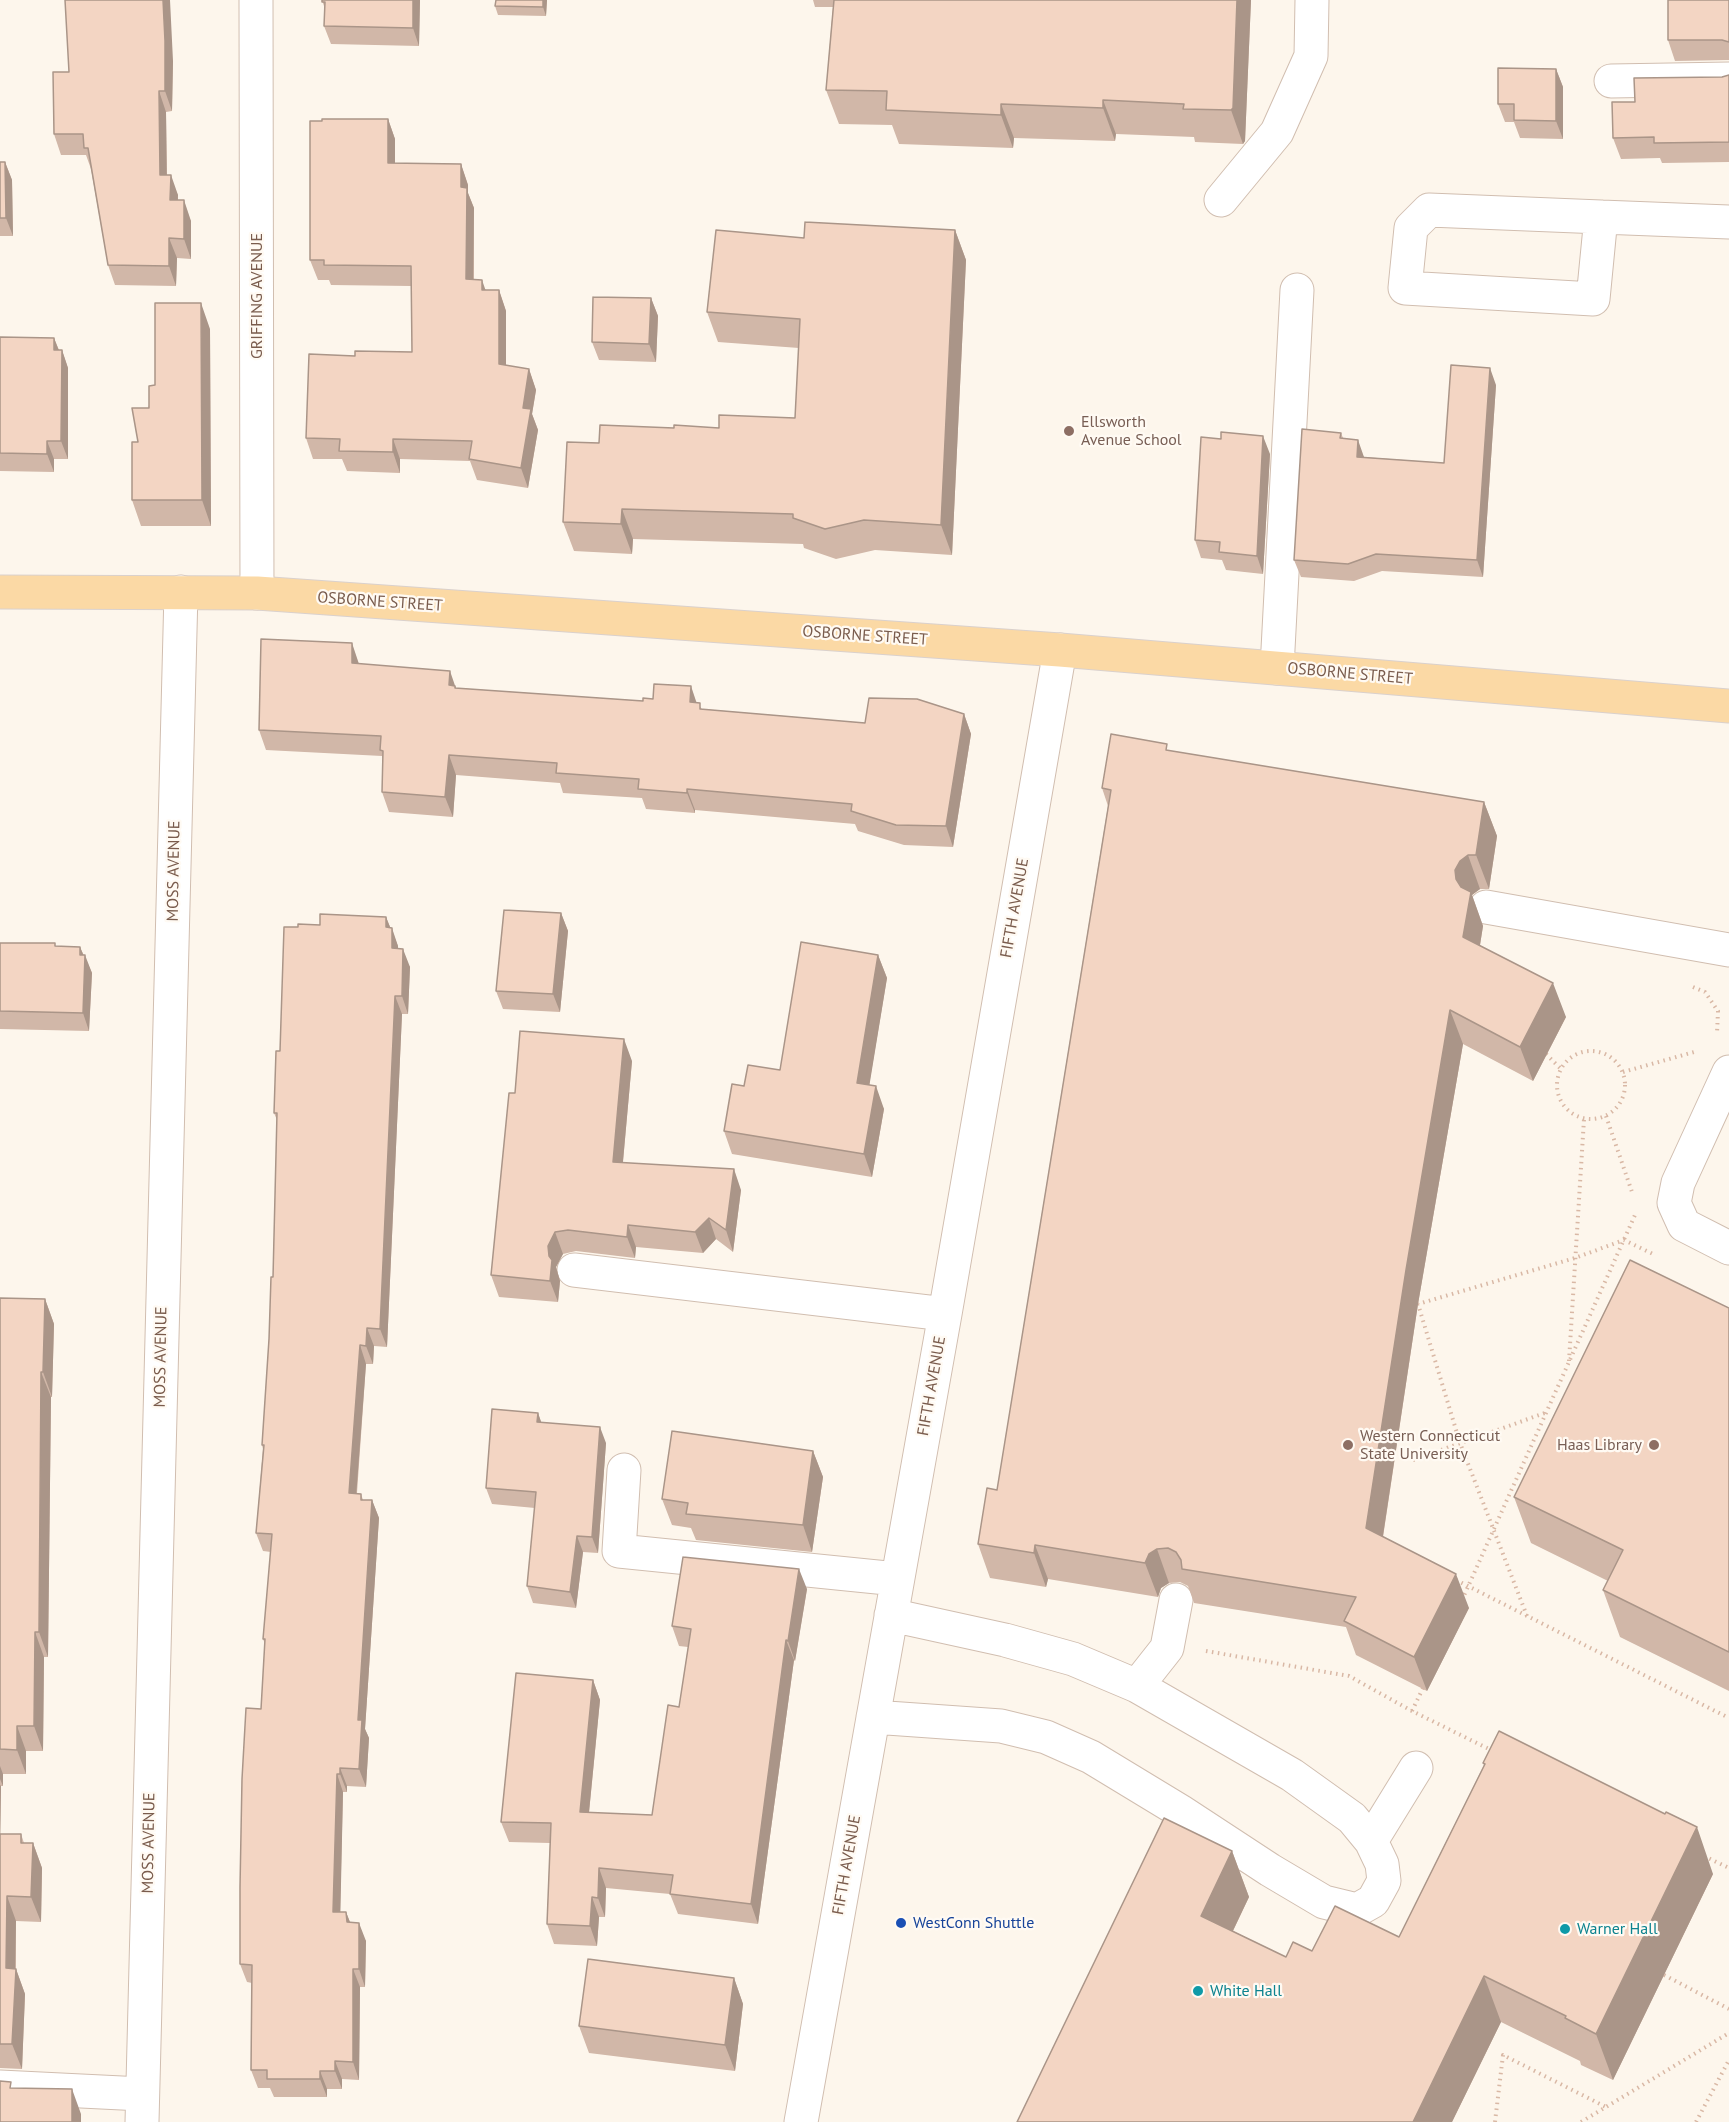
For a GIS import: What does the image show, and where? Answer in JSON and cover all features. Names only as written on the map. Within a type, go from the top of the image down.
[{"type":"main road","name":"OSBORNE STREET","points":[[0,592],[257,593],[1060,651],[1729,706]]},
{"type":"street","name":"GRIFFING AVENUE","points":[[256,0],[257,593]]},
{"type":"street","points":[[1221,200],[1277,132],[1311,56],[1312,0]]},
{"type":"street","points":[[1611,81],[1729,79]]},
{"type":"street","points":[[1601,217],[1593,299],[1405,288],[1410,228],[1429,210],[1729,222]]},
{"type":"street","points":[[1277,668],[1297,290]]},
{"type":"street","name":"MOSS AVENUE","points":[[142,2108],[181,592]]},
{"type":"street","name":"FIFTH AVENUE","points":[[801,2122],[1060,651]]},
{"type":"street","points":[[1486,907],[1729,950]]},
{"type":"street","points":[[1729,1072],[1678,1183],[1674,1203],[1684,1225],[1729,1248]]},
{"type":"street","points":[[574,1270],[945,1314]]},
{"type":"street","points":[[624,1470],[619,1551],[897,1579]]},
{"type":"street","points":[[1137,1686],[1167,1648],[1176,1600]]},
{"type":"street","points":[[873,1717],[1001,1726],[1046,1737],[1091,1757],[1324,1902],[1357,1910],[1373,1901],[1383,1881],[1382,1864],[1371,1841],[1352,1818],[1292,1775],[1137,1686],[1073,1659],[1005,1640],[891,1615]]},
{"type":"street","points":[[1371,1841],[1416,1768]]},
{"type":"street","points":[[0,2087],[142,2108]]},
{"type":"path","points":[[1686,984],[1705,992],[1718,1011],[1718,1030],[1714,1039]]},
{"type":"path","points":[[1623,1072],[1700,1050]]},
{"type":"path","points":[[1581,1052],[1604,1053],[1615,1059],[1626,1079],[1626,1091],[1622,1102],[1615,1110],[1596,1120],[1584,1119],[1574,1114],[1559,1098],[1557,1087],[1561,1069],[1571,1057],[1581,1052]]},
{"type":"path","points":[[1546,1054],[1561,1069]]},
{"type":"path","points":[[1606,1116],[1634,1199]]},
{"type":"path","points":[[1569,1364],[1584,1119]]},
{"type":"path","points":[[1459,1607],[1638,1209]]},
{"type":"path","points":[[1527,1616],[1460,1443],[1418,1304],[1575,1258],[1624,1240],[1656,1255]]},
{"type":"path","points":[[1413,1460],[1546,1413]]},
{"type":"path","points":[[1448,1575],[1729,1718]]},
{"type":"path","points":[[1167,1648],[1196,1649],[1349,1676],[1497,1753]]},
{"type":"path","points":[[1413,1711],[1426,1680]]},
{"type":"path","points":[[1697,1852],[1729,1868]]},
{"type":"path","points":[[1664,1976],[1729,2008]]},
{"type":"path","points":[[1581,2122],[1729,2033]]},
{"type":"path","points":[[1495,2122],[1503,2055],[1606,2107]]},
{"type":"path","points":[[1696,2122],[1729,2060]]},
{"type":"building","points":[[65,0],[163,0],[165,91],[159,91],[160,175],[171,175],[170,200],[184,200],[184,239],[169,238],[169,266],[108,265],[88,148],[84,148],[83,134],[54,134],[53,72],[69,72]]},
{"type":"building","points":[[322,0],[413,0],[413,28],[324,26],[325,2]]},
{"type":"building","points":[[496,0],[543,0],[543,7],[495,6]]},
{"type":"building","points":[[834,0],[1237,0],[1233,108],[1231,110],[1183,109],[1184,104],[1103,100],[1103,108],[1001,104],[1001,115],[886,110],[887,91],[826,90]]},
{"type":"building","points":[[1668,0],[1729,0],[1729,42],[1668,40]]},
{"type":"building","points":[[1498,68],[1556,69],[1556,121],[1514,120],[1514,104],[1498,104]]},
{"type":"building","points":[[1729,75],[1729,142],[1654,143],[1654,137],[1613,138],[1612,102],[1635,102],[1634,78]]},
{"type":"building","points":[[322,119],[388,119],[388,163],[461,164],[461,187],[467,188],[466,279],[482,280],[482,290],[499,290],[499,364],[529,369],[523,408],[531,409],[521,468],[469,459],[472,441],[393,439],[393,452],[339,451],[340,439],[306,438],[309,354],[355,356],[355,351],[412,352],[411,266],[324,265],[324,260],[310,260],[310,121],[322,121]]},
{"type":"building","points":[[0,162],[5,162],[6,218],[0,218]]},
{"type":"building","points":[[805,222],[955,230],[941,525],[864,520],[825,529],[793,518],[793,514],[622,509],[621,524],[563,522],[567,442],[599,443],[600,425],[674,428],[674,425],[719,428],[719,415],[795,418],[800,319],[707,312],[716,230],[804,238]]},
{"type":"building","points":[[593,297],[651,298],[649,344],[592,342]]},
{"type":"building","points":[[155,303],[201,303],[202,500],[132,500],[132,442],[138,442],[132,408],[149,408],[149,386],[155,385]]},
{"type":"building","points":[[0,337],[54,338],[54,350],[62,350],[61,441],[47,441],[47,454],[0,453]]},
{"type":"building","points":[[1451,365],[1490,368],[1477,560],[1376,554],[1348,564],[1294,560],[1302,429],[1341,433],[1340,438],[1358,440],[1357,457],[1444,463]]},
{"type":"building","points":[[1221,432],[1263,436],[1257,556],[1219,552],[1220,542],[1195,540],[1201,437],[1221,439]]},
{"type":"building","points":[[261,639],[352,643],[352,663],[450,671],[449,685],[455,688],[643,701],[643,698],[653,699],[654,684],[691,686],[690,702],[700,703],[700,709],[865,723],[869,698],[917,699],[964,714],[946,826],[896,825],[851,811],[852,804],[687,789],[687,793],[638,789],[639,779],[556,773],[557,763],[449,755],[445,797],[382,792],[381,736],[259,730]]},
{"type":"building","points":[[1111,734],[1167,744],[1166,750],[1484,802],[1476,855],[1468,855],[1460,861],[1455,870],[1456,879],[1461,887],[1471,892],[1463,937],[1553,983],[1520,1047],[1450,1010],[1406,1270],[1366,1528],[1456,1574],[1414,1657],[1344,1621],[1356,1597],[1182,1569],[1181,1560],[1176,1552],[1168,1548],[1157,1549],[1149,1554],[1145,1563],[1035,1545],[1034,1553],[978,1544],[987,1488],[997,1490],[1111,790],[1102,788]]},
{"type":"building","points":[[504,910],[561,913],[553,994],[496,991]]},
{"type":"building","points":[[320,914],[386,917],[386,927],[392,928],[392,948],[403,949],[402,996],[395,996],[380,1329],[367,1328],[366,1346],[360,1345],[349,1493],[361,1494],[361,1500],[372,1500],[358,1720],[362,1720],[359,1769],[340,1768],[340,1774],[337,1774],[333,1912],[346,1912],[347,1922],[359,1923],[359,1969],[353,1969],[353,2062],[335,2061],[335,2071],[320,2071],[320,2079],[267,2079],[267,2070],[251,2070],[252,1965],[240,1964],[242,1779],[246,1708],[261,1709],[265,1639],[263,1639],[272,1534],[256,1533],[264,1445],[262,1445],[271,1277],[273,1277],[277,1113],[274,1113],[276,1051],[280,1051],[284,927],[298,927],[298,924],[320,925]]},
{"type":"building","points":[[801,942],[878,955],[857,1083],[876,1086],[864,1154],[724,1131],[732,1084],[744,1086],[748,1065],[780,1070]]},
{"type":"building","points":[[0,943],[55,943],[55,946],[80,947],[80,955],[85,955],[83,1013],[0,1011]]},
{"type":"building","points":[[520,1031],[624,1039],[613,1162],[734,1169],[726,1230],[709,1218],[695,1232],[628,1225],[627,1237],[568,1230],[555,1232],[548,1246],[552,1260],[550,1281],[491,1275],[509,1093],[515,1093]]},
{"type":"building","name":"Haas Library","points":[[1630,1260],[1729,1308],[1729,1652],[1603,1590],[1623,1550],[1514,1497]]},
{"type":"building","points":[[0,1298],[45,1299],[43,1372],[41,1372],[39,1632],[35,1632],[34,1726],[17,1726],[17,1750],[0,1749]]},
{"type":"building","points":[[492,1409],[538,1413],[537,1422],[600,1427],[592,1537],[577,1536],[570,1592],[527,1586],[536,1492],[486,1488]]},
{"type":"building","points":[[672,1431],[813,1451],[803,1525],[686,1514],[688,1503],[662,1499]]},
{"type":"building","points":[[683,1557],[799,1569],[788,1641],[786,1640],[751,1904],[670,1894],[673,1875],[599,1868],[598,1898],[592,1897],[590,1926],[547,1924],[551,1823],[501,1822],[516,1673],[593,1680],[580,1812],[652,1815],[668,1705],[679,1707],[691,1629],[672,1626]]},
{"type":"building","points":[[1499,1731],[1665,1814],[1666,1812],[1697,1827],[1596,2034],[1565,2018],[1566,2016],[1484,1976],[1413,2122],[1017,2122],[1164,1818],[1232,1851],[1201,1916],[1286,1957],[1293,1942],[1312,1951],[1335,1906],[1399,1937],[1485,1764],[1483,1763]]},
{"type":"building","points":[[0,1834],[21,1834],[21,1843],[33,1843],[31,1897],[7,1896],[6,1968],[16,1969],[12,2044],[0,2044]]},
{"type":"building","points":[[588,1959],[734,1978],[725,2045],[579,2026]]},
{"type":"building","points":[[0,2081],[11,2082],[10,2088],[72,2089],[72,2122],[0,2122]]},
{"type":"place","name":"Ellsworth Avenue School","points":[[1069,431]]},
{"type":"place","name":"Western Connecticut State University","points":[[1348,1445]]},
{"type":"place","name":"Haas Library","points":[[1654,1445]]},
{"type":"place","name":"WestConn Shuttle","points":[[901,1923]]},
{"type":"place","name":"Warner Hall","points":[[1565,1929]]},
{"type":"place","name":"White Hall","points":[[1198,1991]]}]
